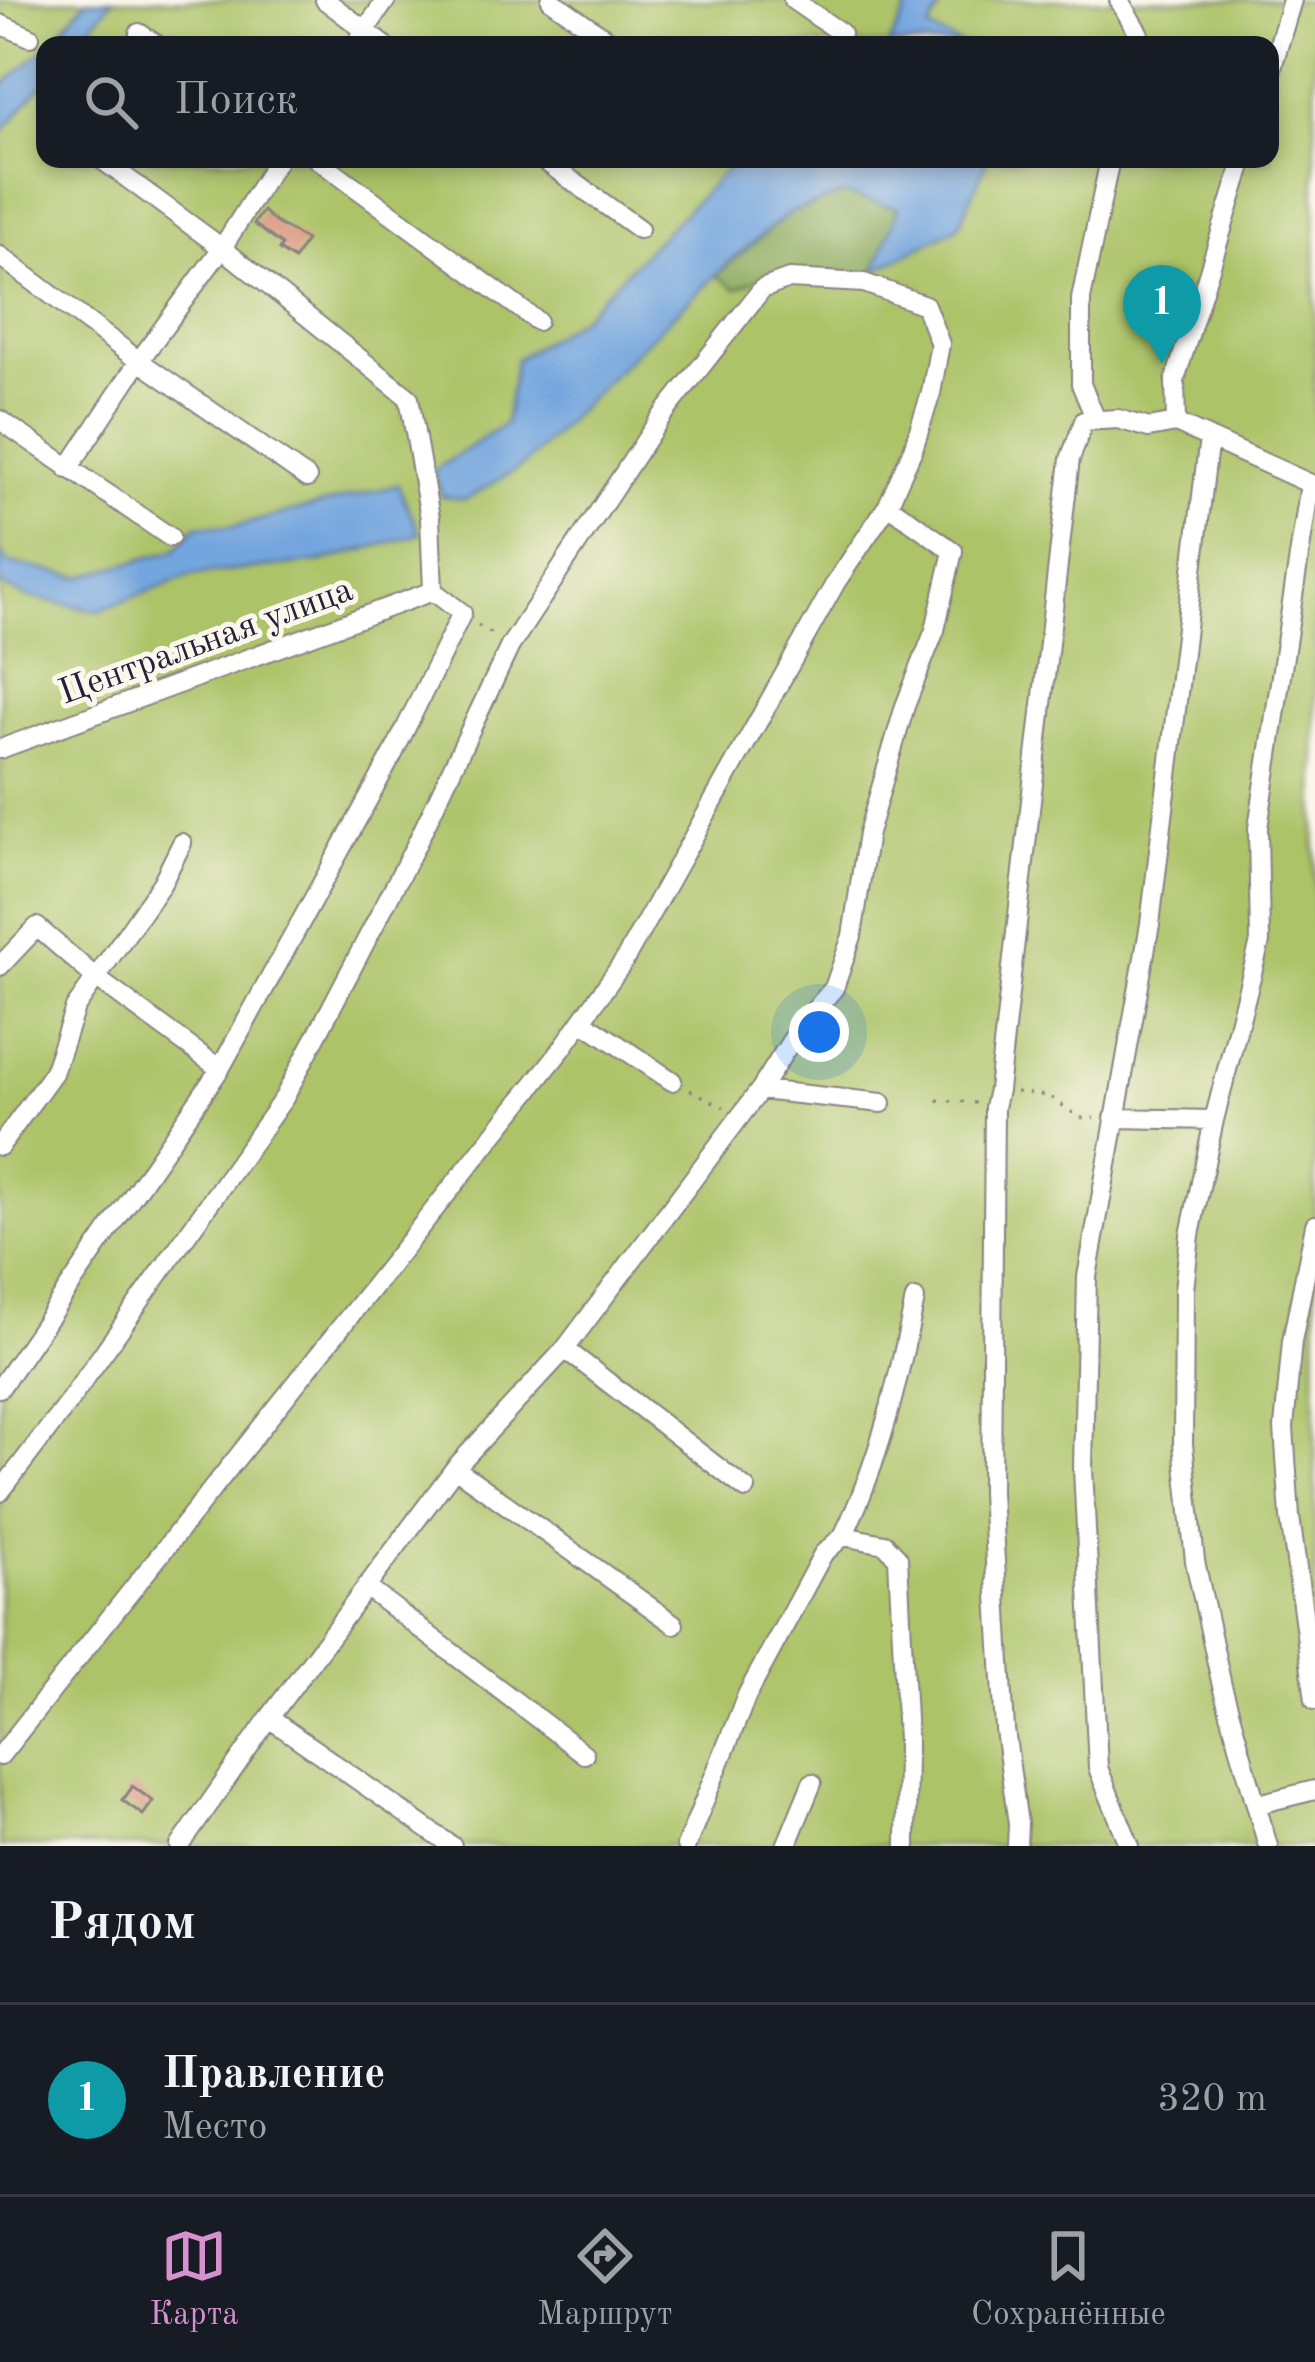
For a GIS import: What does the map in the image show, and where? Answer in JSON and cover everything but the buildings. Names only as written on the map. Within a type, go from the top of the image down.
[{"type":"street","points":[[325,0],[358,36]]},
{"type":"street","points":[[361,36],[386,0]]},
{"type":"street","points":[[550,0],[602,36]]},
{"type":"street","points":[[793,0],[841,33]]},
{"type":"street","points":[[1119,0],[1138,36]]},
{"type":"street","points":[[1279,44],[1292,0]]},
{"type":"street","points":[[0,24],[30,37]]},
{"type":"street","points":[[139,33],[144,36]]},
{"type":"street","points":[[0,1388],[220,1069],[393,754],[462,613],[433,591],[430,518],[409,398],[223,248],[113,168]]},
{"type":"street","points":[[68,469],[139,361],[223,248],[272,168]]},
{"type":"street","points":[[329,168],[537,320]]},
{"type":"street","points":[[554,168],[639,230]]},
{"type":"street","points":[[1096,421],[1081,384],[1081,299],[1108,168]]},
{"type":"street","points":[[1176,423],[1175,380],[1241,168]]},
{"type":"street","points":[[0,256],[139,361],[307,478]]},
{"type":"street","points":[[0,1492],[284,1098],[416,844],[510,646],[659,421],[762,290],[789,279],[864,283],[925,305],[940,344],[931,393],[888,505],[836,582],[624,961],[582,1021],[0,1756]]},
{"type":"street","points":[[1017,1846],[991,1492],[994,1107],[1070,459],[1084,421],[1118,419],[1149,428],[1176,423],[1312,485],[1258,828],[1259,942],[1214,1120],[1190,1235],[1184,1290],[1183,1444],[1200,1582],[1222,1687],[1268,1846]]},
{"type":"street","points":[[0,420],[170,537]]},
{"type":"street","points":[[1130,1846],[1098,1768],[1083,1469],[1087,1277],[1150,923],[1209,438]]},
{"type":"street","points":[[187,1843],[269,1718],[455,1468],[565,1349],[760,1090],[800,1027],[834,988],[852,936],[868,833],[905,706],[935,630],[953,551],[888,505]]},
{"type":"street","name":"Центральная улица","points":[[0,749],[433,591]]},
{"type":"street","points":[[0,1146],[53,1073],[75,1008],[162,883],[182,843]]},
{"type":"street","points":[[0,966],[37,927],[96,978],[220,1069]]},
{"type":"street","points":[[582,1021],[672,1081]]},
{"type":"street","points":[[760,1090],[882,1103]]},
{"type":"street","points":[[1114,1118],[1214,1120]]},
{"type":"street","points":[[1315,1225],[1292,1341],[1284,1428],[1290,1517],[1315,1700]]},
{"type":"street","points":[[686,1846],[747,1695],[824,1554],[843,1536],[864,1494],[896,1394],[915,1299]]},
{"type":"street","points":[[565,1349],[746,1489]]},
{"type":"street","points":[[455,1468],[674,1624]]},
{"type":"street","points":[[843,1536],[886,1544],[898,1558],[907,1740],[906,1846]]},
{"type":"street","points":[[366,1587],[584,1754]]},
{"type":"street","points":[[269,1718],[452,1846]]},
{"type":"street","points":[[786,1846],[812,1783]]},
{"type":"street","points":[[1258,1804],[1315,1790]]},
{"type":"path","points":[[462,613],[510,646]]},
{"type":"path","points":[[672,1081],[741,1115]]},
{"type":"path","points":[[998,1090],[1049,1096],[1080,1118],[1114,1118]]},
{"type":"path","points":[[937,1100],[974,1103]]},
{"type":"green space","points":[[0,0],[1315,0],[1315,1846],[0,1846]]},
{"type":"green space","points":[[843,194],[900,208],[875,271],[868,275],[770,273],[736,289],[716,275],[788,214]]},
{"type":"water","points":[[87,0],[113,0],[83,36],[56,36]]},
{"type":"water","points":[[912,0],[945,0],[929,29],[943,36],[894,36]]},
{"type":"water","points":[[36,56],[36,92],[0,135],[0,88]]},
{"type":"water","points":[[728,168],[984,168],[958,227],[875,271],[899,208],[843,194],[788,214],[642,345],[524,465],[465,500],[442,496],[433,471],[505,424],[516,359],[580,318]]},
{"type":"water","points":[[398,485],[420,534],[320,562],[192,575],[98,611],[28,597],[0,585],[0,550],[8,563],[81,577],[175,550],[197,525],[232,527]]},
{"type":"place","name":"Правление","points":[[1162,364]]}]
